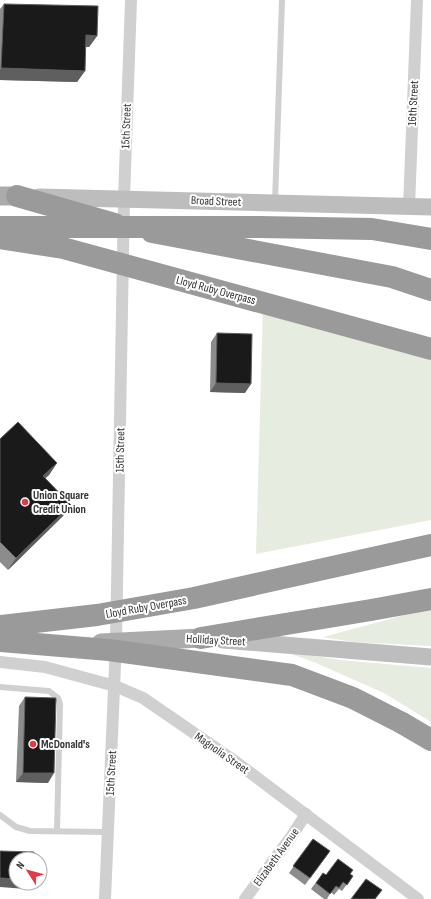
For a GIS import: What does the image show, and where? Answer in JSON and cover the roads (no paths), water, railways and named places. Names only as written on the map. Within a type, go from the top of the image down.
[{"type":"highway","points":[[8,196],[124,227],[392,276],[431,290]]},
{"type":"highway","points":[[0,227],[260,227],[372,229],[431,239]]},
{"type":"highway","name":"Lloyd Ruby Overpass","points":[[0,238],[63,248],[431,349]]},
{"type":"highway","name":"Lloyd Ruby Overpass","points":[[0,626],[97,615],[194,598],[431,545]]},
{"type":"highway","points":[[201,638],[371,610],[431,598]]},
{"type":"highway","points":[[0,641],[109,650],[292,675],[353,698],[402,723],[431,740]]},
{"type":"main road","name":"Broad Street","points":[[8,196],[431,207]]},
{"type":"main road","name":"Holliday Street","points":[[0,651],[116,642],[201,638],[431,657]]},
{"type":"street","name":"15th Street","points":[[105,899],[115,686],[124,199],[131,0]]},
{"type":"street","name":"16th Street","points":[[409,207],[417,0]]},
{"type":"street","name":"Magnolia Street","points":[[0,662],[45,667],[115,686],[143,698],[236,762],[418,899]]},
{"type":"street","name":"Elizabeth Avenue","points":[[244,899],[292,837],[306,814]]},
{"type":"lane","points":[[275,203],[282,0]]},
{"type":"lane","points":[[0,687],[48,691],[58,698],[60,704],[57,831]]},
{"type":"lane","points":[[0,815],[16,827],[30,831],[108,832]]},
{"type":"place","name":"Union Square Credit Union","points":[[25,502]]},
{"type":"place","name":"McDonald's","points":[[33,744]]}]
